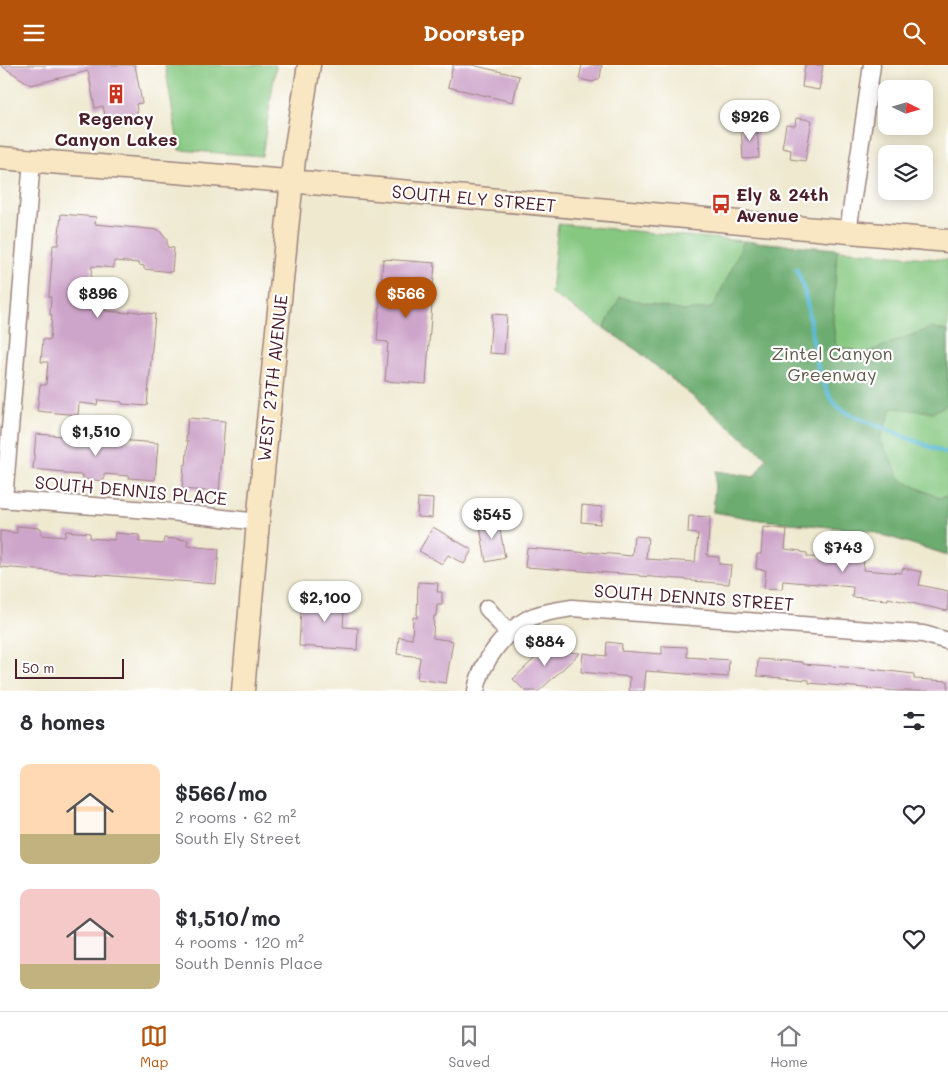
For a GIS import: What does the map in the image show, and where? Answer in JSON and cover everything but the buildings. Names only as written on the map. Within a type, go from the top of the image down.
[{"type":"street","name":"WEST 27TH AVENUE","points":[[243,691],[294,159],[309,65]]},
{"type":"street","points":[[848,232],[872,65]]},
{"type":"street","name":"SOUTH ELY STREET","points":[[0,158],[292,181],[948,241]]},
{"type":"street","points":[[2,499],[32,160]]},
{"type":"street","name":"SOUTH DENNIS PLACE","points":[[2,499],[162,511],[258,521]]},
{"type":"street","points":[[487,608],[509,633]]},
{"type":"street","name":"SOUTH DENNIS STREET","points":[[476,691],[483,668],[509,633],[532,617],[572,608],[923,634],[948,641]]},
{"type":"green space","points":[[165,65],[276,65],[262,156],[179,150]]},
{"type":"green space","name":"Zintel Canyon Greenway","points":[[558,224],[948,260],[948,555],[870,531],[761,520],[713,512],[716,471],[754,477],[767,458],[638,351],[551,293]]},
{"type":"green space","name":"Zintel Canyon Greenway","points":[[744,241],[837,249],[833,322],[836,346],[866,353],[930,328],[948,331],[948,404],[934,412],[892,408],[880,439],[901,480],[939,498],[948,496],[948,555],[870,531],[761,520],[713,512],[716,471],[754,477],[767,458],[638,351],[604,328],[620,297],[683,311],[712,308]]},
{"type":"waterway","points":[[796,269],[806,297],[819,370],[827,392],[835,404],[855,417],[948,454]]},
{"type":"place","name":"Regency Canyon Lakes","points":[[116,94]]},
{"type":"place","name":"Ely & 24th Avenue","points":[[721,204]]}]
